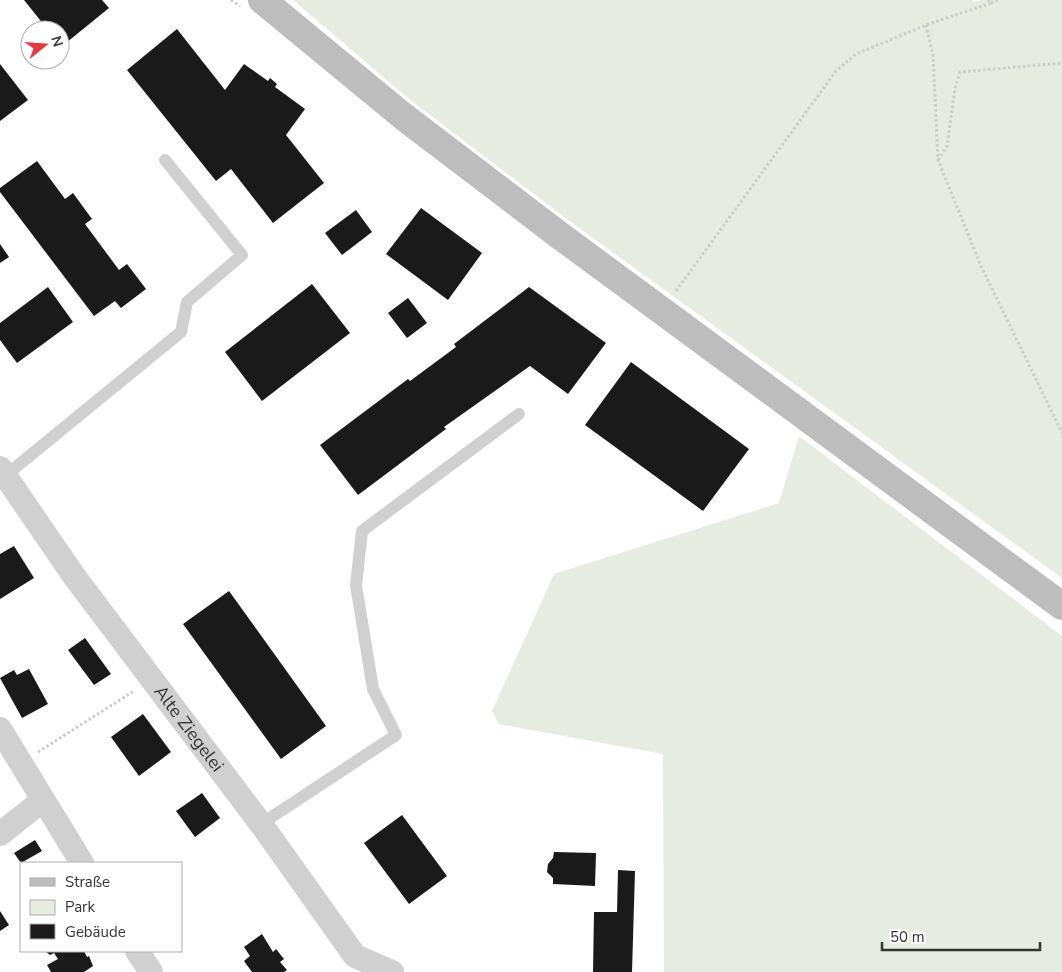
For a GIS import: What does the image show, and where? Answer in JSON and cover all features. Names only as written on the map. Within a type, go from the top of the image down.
[{"type":"main road","points":[[262,0],[404,117],[662,311],[1062,606]]},
{"type":"street","name":"Alte Ziegelei","points":[[3,472],[74,576],[261,824],[356,956],[392,972]]},
{"type":"street","points":[[0,729],[81,862]]},
{"type":"street","points":[[0,834],[43,800]]},
{"type":"street","points":[[138,952],[151,972]]},
{"type":"lane","points":[[3,472],[182,332],[187,302],[242,255],[166,160]]},
{"type":"lane","points":[[261,824],[396,735],[373,689],[365,642],[356,585],[362,531],[519,414]]},
{"type":"path","points":[[662,311],[836,71],[856,54],[989,1],[998,0]]},
{"type":"path","points":[[926,25],[933,55],[938,160],[981,266],[1062,433]]},
{"type":"path","points":[[938,160],[947,146],[955,88],[960,72],[1062,63]]},
{"type":"path","points":[[20,764],[152,680]]},
{"type":"green space","points":[[293,0],[972,0],[975,2],[981,0],[1062,0],[1062,578],[564,217],[409,99]]},
{"type":"green space","points":[[799,436],[1062,636],[1062,972],[664,972],[663,754],[499,724],[492,711],[554,574],[779,503]]},
{"type":"building","points":[[24,0],[102,0],[109,8],[70,40],[70,20],[40,20]]},
{"type":"building","points":[[177,29],[225,90],[244,64],[268,81],[270,78],[277,84],[275,87],[305,109],[286,135],[324,183],[273,223],[231,169],[216,181],[127,70]]},
{"type":"building","points":[[0,64],[28,100],[0,121]]},
{"type":"building","points":[[37,161],[65,199],[73,193],[92,219],[85,224],[119,270],[127,264],[146,289],[121,308],[115,301],[94,316],[0,192],[0,188]]},
{"type":"building","points":[[421,208],[482,253],[448,300],[386,254]]},
{"type":"building","points":[[356,210],[372,232],[342,255],[325,233]]},
{"type":"building","points":[[0,244],[9,257],[0,263]]},
{"type":"building","points":[[312,284],[350,333],[262,401],[225,352]]},
{"type":"building","points":[[48,287],[73,322],[17,363],[0,340],[0,323]]},
{"type":"building","points":[[529,287],[606,343],[568,394],[530,366],[444,427],[446,429],[358,495],[320,445],[408,379],[410,381],[456,347],[454,344]]},
{"type":"building","points":[[408,298],[427,323],[407,338],[388,313]]},
{"type":"building","points":[[631,362],[749,449],[703,511],[585,425]]},
{"type":"building","points":[[14,546],[34,578],[0,599],[0,554]]},
{"type":"building","points":[[229,591],[326,726],[281,759],[183,624]]},
{"type":"building","points":[[85,638],[111,674],[94,685],[68,650]]},
{"type":"building","points":[[29,669],[48,704],[22,718],[0,678],[14,670],[17,675]]},
{"type":"building","points":[[143,714],[171,752],[139,776],[111,737]]},
{"type":"building","points":[[202,793],[220,818],[195,837],[176,811]]},
{"type":"building","points":[[402,815],[447,876],[409,904],[364,843]]},
{"type":"building","points":[[35,840],[42,851],[23,862],[20,862],[14,853]]},
{"type":"building","points":[[554,852],[596,853],[595,886],[553,884],[553,878],[547,872],[548,864],[553,858]]},
{"type":"building","points":[[618,870],[635,871],[632,972],[593,972],[594,912],[617,912]]},
{"type":"building","points":[[0,911],[9,925],[0,931]]},
{"type":"building","points":[[262,934],[273,952],[276,949],[284,959],[280,962],[287,970],[284,972],[252,972],[244,961],[250,956],[244,947]]},
{"type":"building","points":[[46,952],[84,952],[87,957],[89,956],[93,966],[84,972],[51,972],[47,965],[58,959],[54,953],[50,955]]}]
